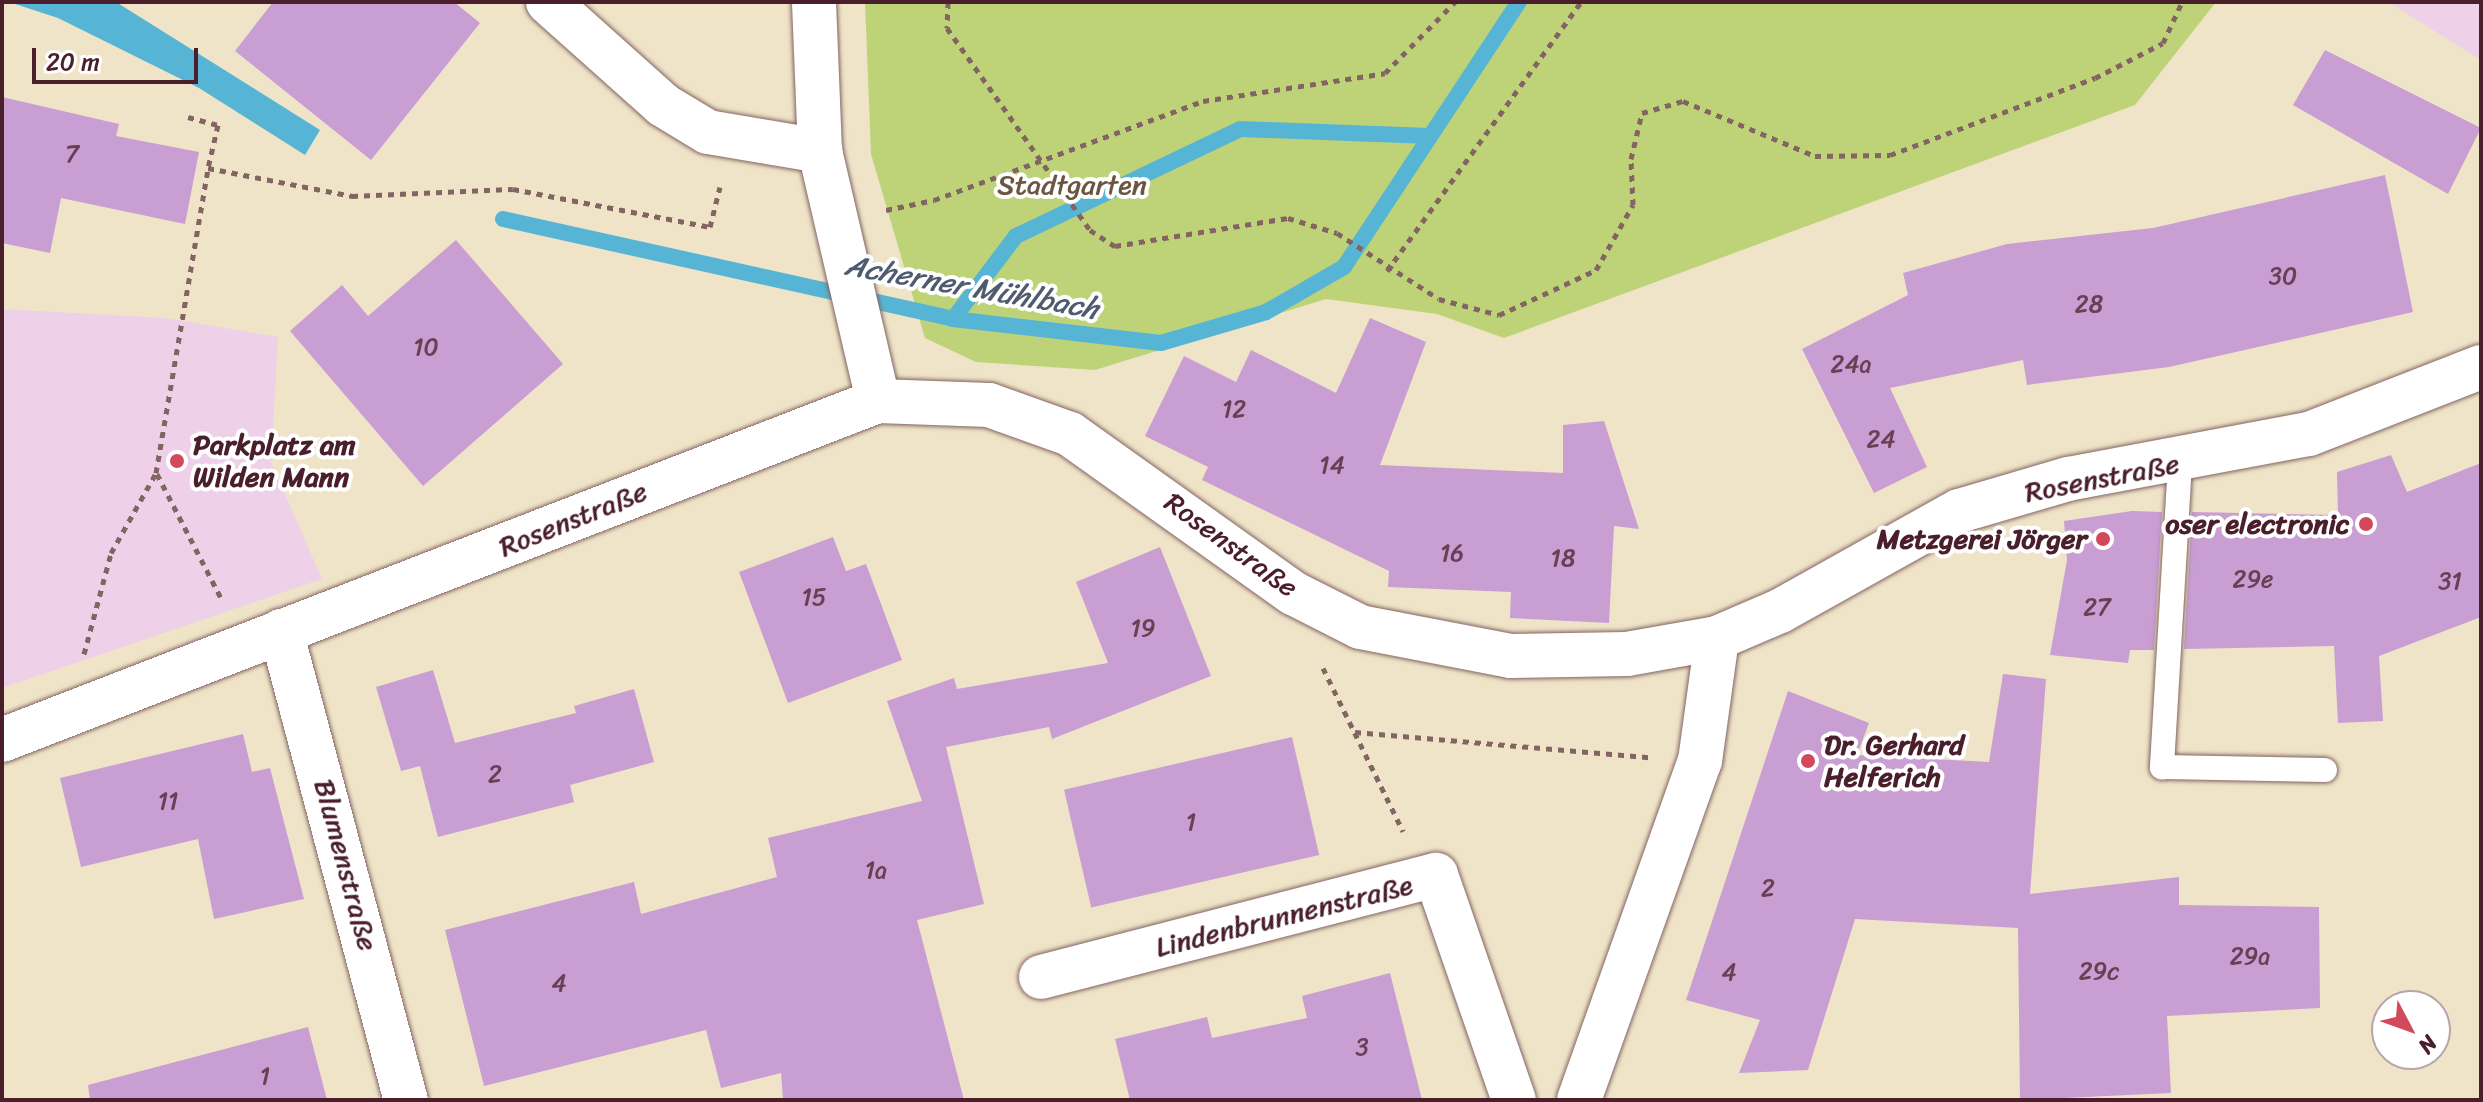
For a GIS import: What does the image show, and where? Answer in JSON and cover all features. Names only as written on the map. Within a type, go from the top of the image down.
[{"type":"street","points":[[548,2],[663,105],[733,139],[820,151]]},
{"type":"street","points":[[814,2],[820,151],[878,401]]},
{"type":"street","name":"Rosenstraße","points":[[2,740],[878,401],[989,405],[1070,434],[1293,593],[1360,627],[1511,656],[1627,654],[1717,638],[1870,565],[1959,511],[2068,479],[2180,463],[2309,434],[2481,367]]},
{"type":"street","name":"Blumenstraße","points":[[263,638],[406,1100]]},
{"type":"street","points":[[1579,1100],[1700,761],[1717,638]]},
{"type":"street","name":"Lindenbrunnenstraße","points":[[1041,977],[1427,880],[1436,875],[1514,1100]]},
{"type":"lane","points":[[2180,463],[2162,767],[2325,770]]},
{"type":"path","points":[[948,2],[947,28],[1090,230],[1115,246],[1288,218],[1337,233],[1376,255],[1387,271],[1439,299],[1499,315],[1596,270],[1633,205],[1631,159],[1642,113],[1683,101],[1815,156],[1890,155],[2095,78],[2163,43],[2182,2]]},
{"type":"path","points":[[842,239],[1039,159],[1203,101],[1385,73],[1455,2]]},
{"type":"path","points":[[1387,271],[1581,2]]},
{"type":"path","points":[[94,704],[83,653],[111,553],[156,473],[218,125],[188,117]]},
{"type":"path","points":[[208,168],[352,196],[513,189],[710,227],[733,139]]},
{"type":"path","points":[[156,473],[263,638]]},
{"type":"path","points":[[1293,593],[1355,732],[1427,880]]},
{"type":"path","points":[[1355,732],[1700,761]]},
{"type":"shaded area","points":[[2388,2],[2481,2],[2481,60]]},
{"type":"shaded area","points":[[2,309],[165,318],[278,337],[271,462],[322,579],[2,688]]},
{"type":"green space","name":"Stadtgarten","points":[[865,2],[2216,2],[2135,105],[1504,338],[1437,314],[1326,299],[1095,370],[976,362],[925,338],[871,154]]},
{"type":"water","points":[[9,2],[116,2],[320,130],[305,155],[199,88],[58,18]]},
{"type":"building","points":[[273,2],[454,2],[480,23],[371,160],[235,51]]},
{"type":"building","points":[[2325,50],[2481,128],[2448,194],[2293,105]]},
{"type":"building","points":[[2,97],[119,124],[116,136],[199,152],[185,224],[61,198],[50,253],[2,243]]},
{"type":"building","points":[[2385,175],[2413,312],[2169,367],[2027,385],[2023,360],[1890,388],[1927,467],[1874,493],[1802,349],[1908,295],[1903,273],[2007,244],[2153,228]]},
{"type":"building","points":[[456,240],[563,364],[423,486],[290,331],[342,285],[368,316]]},
{"type":"building","points":[[1370,318],[1426,342],[1380,465],[1563,473],[1563,425],[1604,421],[1639,529],[1614,526],[1609,623],[1510,618],[1511,592],[1388,587],[1389,571],[1202,480],[1208,467],[1145,436],[1184,356],[1236,382],[1251,350],[1336,393]]},
{"type":"building","points":[[2391,455],[2407,492],[2481,463],[2481,617],[2379,656],[2383,721],[2338,723],[2334,646],[2184,649],[2192,512],[2338,515],[2337,472]]},
{"type":"building","points":[[2132,511],[2162,512],[2154,650],[2130,650],[2128,663],[2050,655],[2067,560],[2064,521]]},
{"type":"building","points":[[833,537],[846,571],[866,564],[902,660],[788,703],[739,572]]},
{"type":"building","points":[[1160,547],[1211,676],[1052,739],[1049,727],[946,747],[984,904],[917,920],[964,1100],[783,1100],[781,1073],[721,1088],[706,1030],[484,1086],[445,930],[634,882],[641,914],[777,877],[768,838],[922,801],[887,701],[954,678],[957,689],[1108,663],[1076,582]]},
{"type":"building","points":[[433,670],[455,743],[576,713],[574,706],[634,689],[654,762],[570,785],[574,802],[438,837],[420,766],[401,771],[376,687]]},
{"type":"building","points":[[2003,674],[2046,679],[2030,894],[2179,877],[2179,905],[2319,907],[2320,1008],[2167,1016],[2171,1093],[2020,1100],[2018,928],[1855,919],[1808,1070],[1739,1073],[1760,1020],[1686,1000],[1788,691],[1869,723],[1857,755],[1989,762]]},
{"type":"building","points":[[243,734],[252,772],[270,768],[304,899],[214,919],[198,839],[81,867],[60,778]]},
{"type":"building","points":[[1292,737],[1319,855],[1091,908],[1064,790]]},
{"type":"building","points":[[1390,973],[1422,1100],[1130,1100],[1115,1039],[1207,1017],[1212,1038],[1307,1018],[1302,996]]},
{"type":"building","points":[[308,1027],[327,1100],[90,1100],[88,1085]]},
{"type":"waterway","name":"Acherner Mühlbach","points":[[503,219],[953,319],[1161,343],[1266,312],[1344,267],[1519,2]]},
{"type":"waterway","points":[[953,319],[1016,236],[1240,129],[1429,136]]},
{"type":"place","name":"Parkplatz am Wilden Mann","points":[[177,461]]},
{"type":"place","name":"oser electronic","points":[[2366,524]]},
{"type":"place","name":"Metzgerei Jörger","points":[[2103,539]]},
{"type":"place","name":"Dr. Gerhard Helferich","points":[[1808,761]]}]
